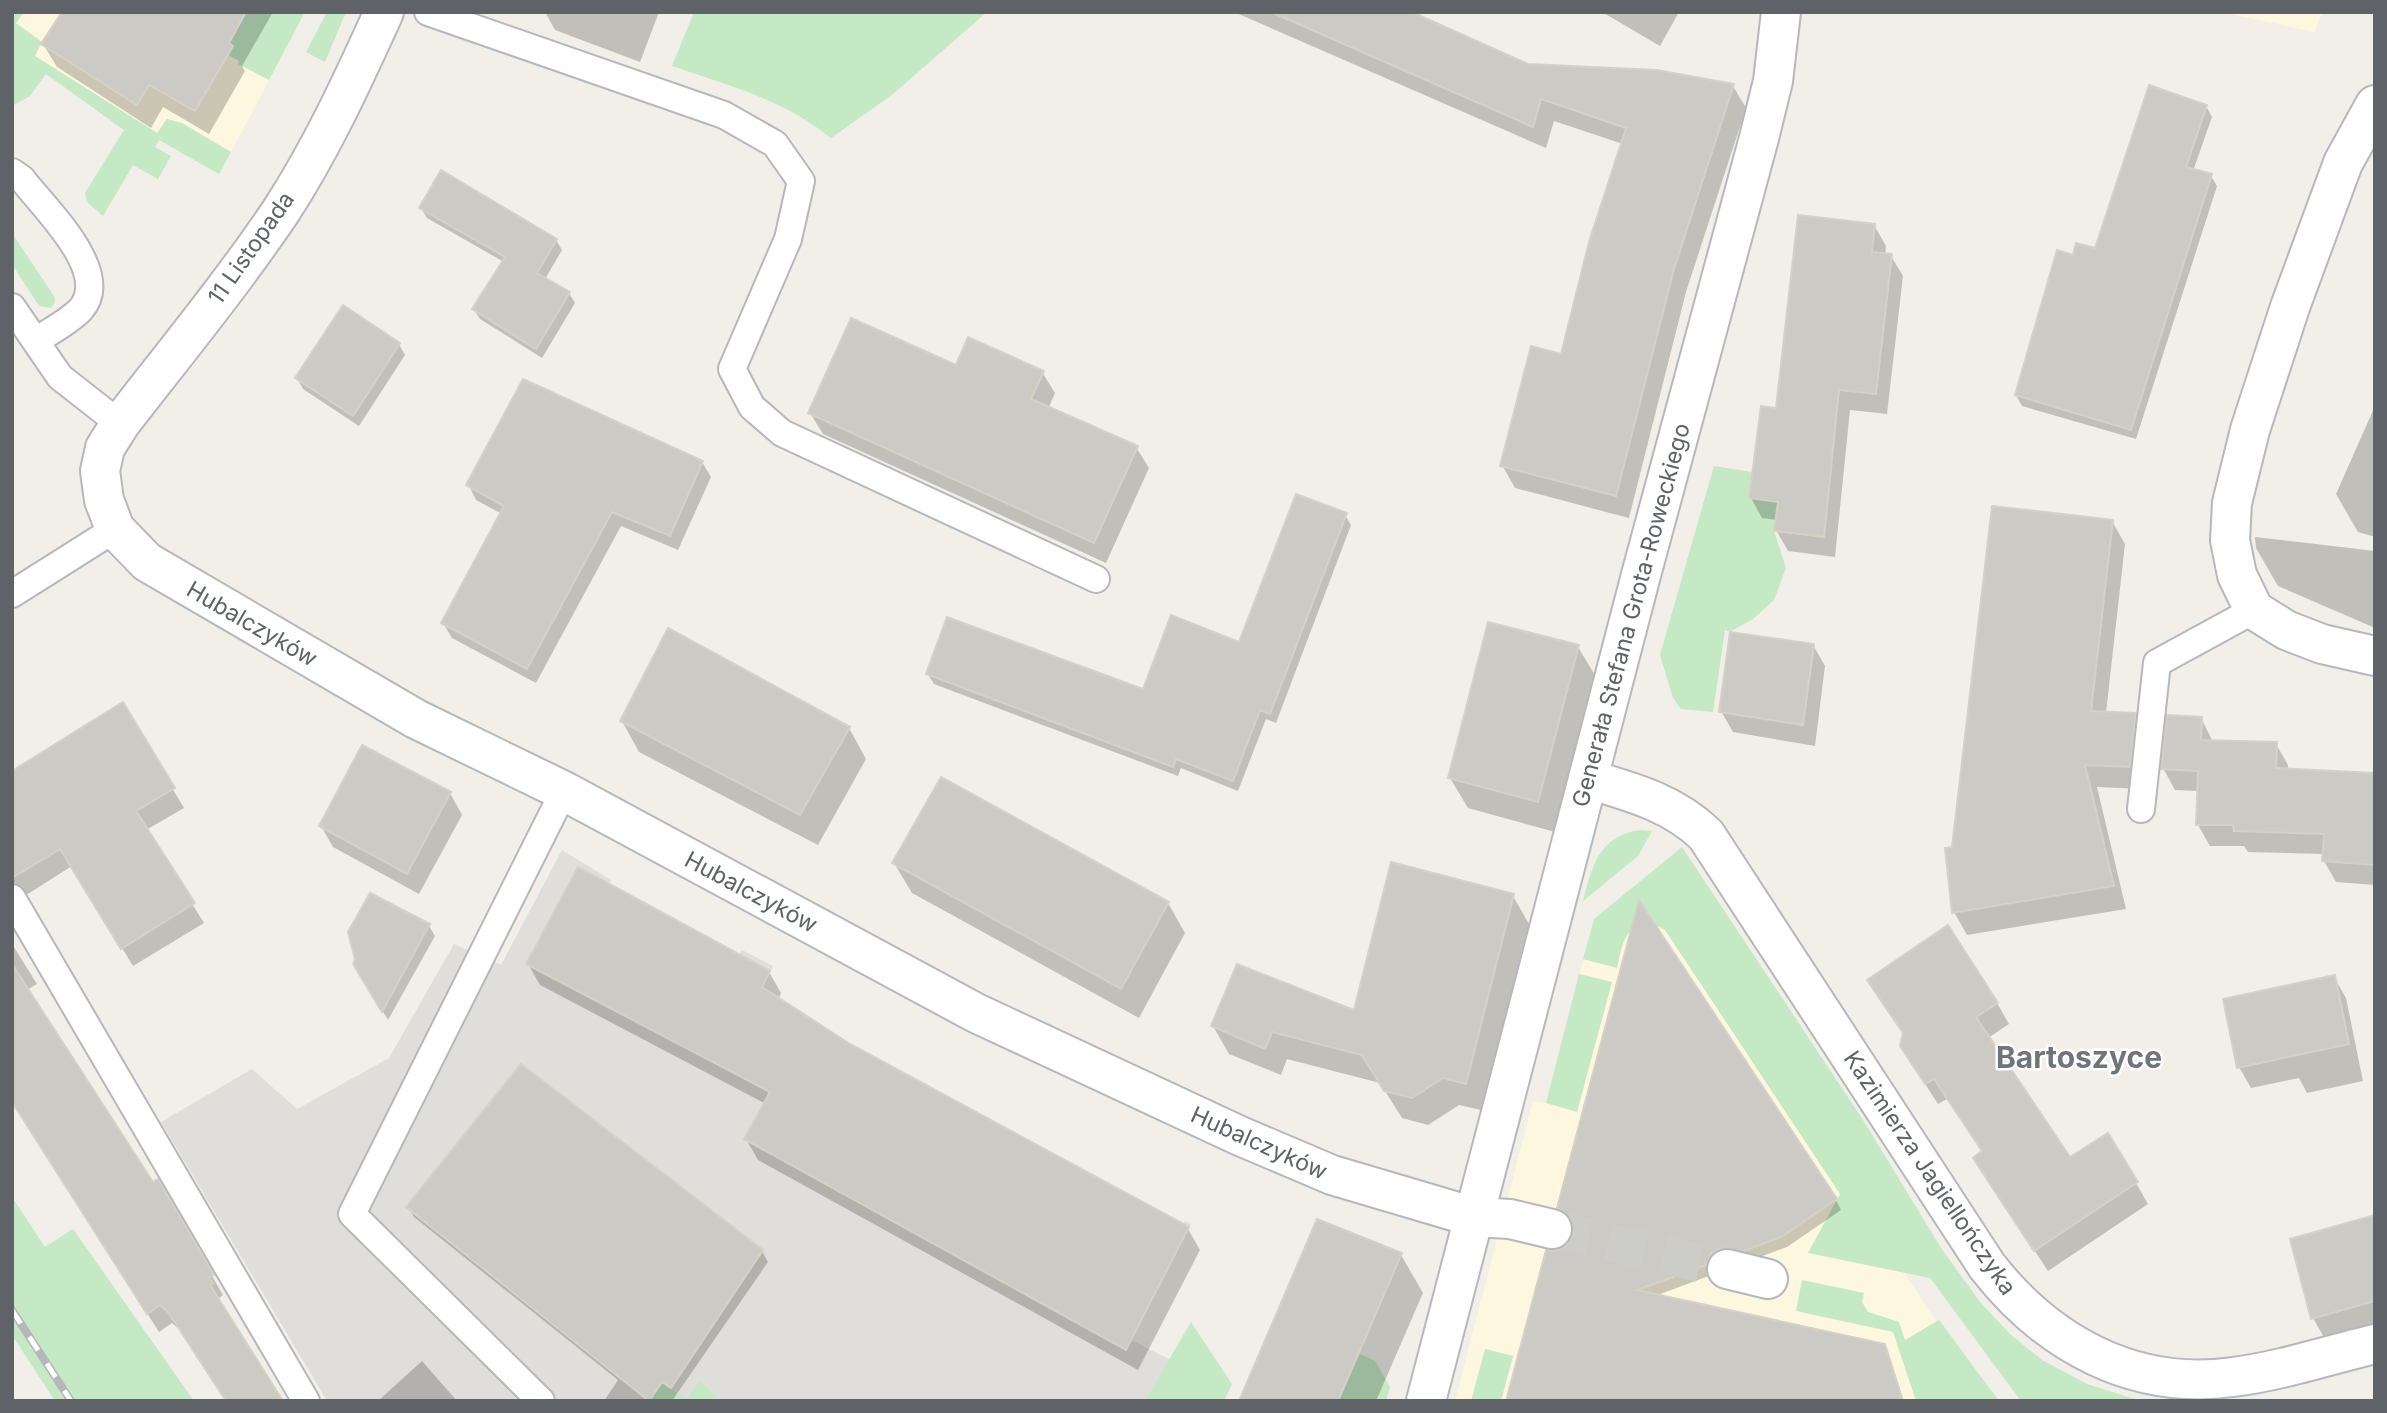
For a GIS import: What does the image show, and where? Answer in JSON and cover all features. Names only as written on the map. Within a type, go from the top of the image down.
[{"type":"street","name":"11 Listopada","points":[[100,471],[105,448],[120,424],[226,287],[281,209],[337,114],[384,12]]},
{"type":"street","name":"Generała Stefana Grota-Roweckiego","points":[[1426,1401],[1759,138],[1773,81],[1781,12]]},
{"type":"street","points":[[2375,105],[2343,163],[2290,307],[2250,430],[2232,503],[2230,540],[2237,575],[2254,610],[2298,635],[2375,656]]},
{"type":"street","name":"Hubalczyków","points":[[100,471],[104,500],[116,529],[147,562],[416,719],[564,791],[988,1019],[1240,1136],[1332,1175],[1474,1217],[1510,1219],[1552,1229]]},
{"type":"street","name":"Kazimierza Jagiellończyka","points":[[1588,779],[1648,797],[1679,812],[1706,835],[1987,1266],[2020,1305],[2061,1338],[2119,1367],[2213,1390],[2236,1377],[2375,1344]]},
{"type":"street","points":[[1727,1269],[1768,1279]]},
{"type":"lane","points":[[428,12],[724,115],[775,144],[801,181],[788,239],[732,369],[752,407],[782,433],[1096,579]]},
{"type":"lane","points":[[12,172],[22,179],[83,257],[90,278],[89,293],[81,309],[36,341]]},
{"type":"lane","points":[[12,307],[60,377],[120,424]]},
{"type":"lane","points":[[12,593],[116,529]]},
{"type":"lane","points":[[2141,809],[2157,663],[2254,610]]},
{"type":"lane","points":[[541,1401],[352,1214],[564,791]]},
{"type":"lane","points":[[12,898],[306,1401]]},
{"type":"shaded area","points":[[12,12],[305,12],[231,152],[182,123],[167,119],[158,133],[35,56],[12,47]]},
{"type":"shaded area","points":[[2222,12],[2323,12],[2314,32]]},
{"type":"shaded area","points":[[562,850],[611,880],[610,884],[739,954],[742,950],[773,966],[756,999],[806,1030],[813,1019],[817,1025],[1183,1224],[1185,1221],[1191,1224],[1131,1340],[1195,1372],[1184,1401],[327,1401],[161,1122],[252,1069],[297,1109],[389,1058],[454,944],[501,965]]},
{"type":"shaded area","points":[[1653,910],[1670,913],[1988,1401],[1455,1401],[1533,1101],[1546,1103],[1594,919]]},
{"type":"green space","points":[[12,12],[24,12],[16,23],[42,42],[35,56],[157,133],[167,119],[182,123],[231,152],[219,174],[159,140],[155,147],[171,156],[158,179],[133,165],[103,216],[87,202],[85,193],[124,130],[46,74],[30,96],[12,106]]},
{"type":"green space","points":[[246,12],[305,12],[269,80],[238,64],[239,61],[228,55],[233,46],[229,43]]},
{"type":"green space","points":[[327,12],[346,12],[325,62],[306,52]]},
{"type":"green space","points":[[694,12],[987,12],[893,94],[831,138],[775,103],[672,66]]},
{"type":"green space","points":[[12,233],[54,296],[55,302],[51,308],[39,306],[12,264]]},
{"type":"green space","points":[[1714,466],[1752,472],[1749,498],[1778,502],[1774,531],[1786,568],[1774,600],[1753,619],[1730,632],[1725,630],[1713,712],[1681,709],[1673,698],[1660,655]]},
{"type":"green space","points":[[1652,831],[1638,856],[1583,901],[1594,865],[1606,846],[1626,833]]},
{"type":"green space","points":[[1682,847],[1865,1123],[1941,1248],[1980,1302],[2010,1334],[2042,1360],[2087,1384],[2141,1401],[2021,1401],[1930,1278],[1808,1253],[1840,1194],[1665,930],[1650,922],[1635,927],[1626,938],[1617,968],[1583,959],[1594,919]]},
{"type":"green space","points":[[1579,974],[1612,982],[1577,1112],[1546,1103]]},
{"type":"green space","points":[[12,1197],[45,1247],[73,1229],[194,1401],[55,1401],[12,1335]]},
{"type":"green space","points":[[1802,1280],[1864,1293],[1862,1302],[1868,1312],[1899,1322],[1905,1340],[1939,1320],[1999,1401],[1916,1401],[1893,1332],[1796,1311]]},
{"type":"green space","points":[[1191,1322],[1232,1384],[1224,1401],[1145,1401]]},
{"type":"green space","points":[[1485,1349],[1513,1356],[1501,1401],[1471,1401]]},
{"type":"green space","points":[[1358,1353],[1375,1361],[1390,1387],[1386,1401],[1338,1401]]},
{"type":"green space","points":[[700,1381],[719,1401],[649,1401],[662,1382],[686,1399]]},
{"type":"building","points":[[62,12],[246,12],[229,43],[233,46],[195,111],[149,85],[137,105],[41,44]]},
{"type":"building","points":[[1271,12],[1412,12],[1528,64],[1657,70],[1734,84],[1674,269],[1616,496],[1500,466],[1531,346],[1561,354],[1589,242],[1626,128],[1541,99],[1533,127]]},
{"type":"building","points":[[2149,85],[2207,105],[2186,167],[2212,174],[2131,430],[2015,395],[2057,250],[2073,255],[2076,243],[2095,248]]},
{"type":"building","points":[[441,170],[557,239],[537,273],[570,292],[536,349],[472,309],[505,257],[419,208]]},
{"type":"building","points":[[1798,215],[1875,224],[1872,252],[1892,254],[1876,394],[1839,390],[1824,537],[1774,531],[1778,502],[1749,498],[1761,406],[1776,408]]},
{"type":"building","points":[[343,305],[400,343],[353,416],[295,378]]},
{"type":"building","points":[[851,318],[956,365],[968,337],[1044,371],[1031,399],[1138,446],[1094,543],[808,413]]},
{"type":"building","points":[[523,379],[703,461],[670,536],[612,512],[527,669],[441,623],[504,506],[466,485]]},
{"type":"building","points":[[1296,494],[1347,513],[1270,714],[1260,710],[1233,781],[1176,759],[1173,767],[926,674],[947,617],[1143,689],[1171,615],[1239,642]]},
{"type":"building","points":[[1992,506],[2113,520],[2091,711],[2136,713],[2130,767],[2085,765],[2114,886],[1952,913],[1945,848],[1952,847]]},
{"type":"building","points":[[1488,622],[1579,645],[1538,802],[1448,778]]},
{"type":"building","points":[[668,628],[850,727],[800,815],[620,721]]},
{"type":"building","points":[[1730,632],[1814,644],[1803,725],[1719,712]]},
{"type":"building","points":[[123,702],[175,788],[136,811],[195,903],[121,949],[60,849],[12,878],[12,771]]},
{"type":"building","points":[[2167,715],[2202,717],[2201,740],[2277,742],[2276,768],[2375,773],[2375,865],[2322,861],[2324,834],[2234,831],[2233,825],[2196,825],[2198,771],[2161,769]]},
{"type":"building","points":[[362,745],[451,792],[407,874],[319,826]]},
{"type":"building","points":[[941,777],[1169,902],[1121,989],[892,863]]},
{"type":"building","points":[[1391,862],[1514,894],[1466,1084],[1443,1078],[1412,1098],[1384,1091],[1362,1055],[1272,1032],[1265,1049],[1211,1026],[1237,964],[1354,1010]]},
{"type":"building","points":[[578,867],[770,971],[762,987],[850,1044],[1189,1227],[1126,1350],[744,1139],[770,1092],[526,964]]},
{"type":"building","points":[[370,893],[430,924],[382,1012],[353,964],[355,960],[348,932]]},
{"type":"building","points":[[1639,900],[1837,1199],[1781,1237],[1744,1251],[1720,1248],[1711,1254],[1706,1265],[1637,1290],[1885,1344],[1903,1401],[1506,1401],[1546,1250],[1559,1250],[1573,1235],[1573,1222],[1566,1213],[1557,1208]]},
{"type":"building","points":[[1948,925],[1998,1003],[1976,1017],[2070,1157],[2108,1133],[2138,1182],[2034,1251],[1973,1158],[1982,1151],[1934,1079],[1925,1084],[1900,1046],[1903,1033],[1867,980]]},
{"type":"building","points":[[12,964],[153,1182],[158,1179],[214,1275],[209,1278],[213,1283],[210,1285],[283,1401],[226,1401],[168,1312],[160,1305],[147,1314],[12,1102]]},
{"type":"building","points":[[2335,975],[2349,1044],[2237,1068],[2223,999]]},
{"type":"building","points":[[521,1064],[763,1250],[671,1388],[662,1382],[649,1401],[406,1207]]},
{"type":"building","points":[[2375,1215],[2375,1301],[2311,1319],[2290,1239]]},
{"type":"building","points":[[1317,1219],[1402,1253],[1338,1401],[1239,1401]]},
{"type":"tunnel","points":[[1552,1229],[1727,1269]]},
{"type":"railway","points":[[12,1310],[71,1401]]},
{"type":"district","name":"Bartoszyce","points":[[2079,1058]]}]
